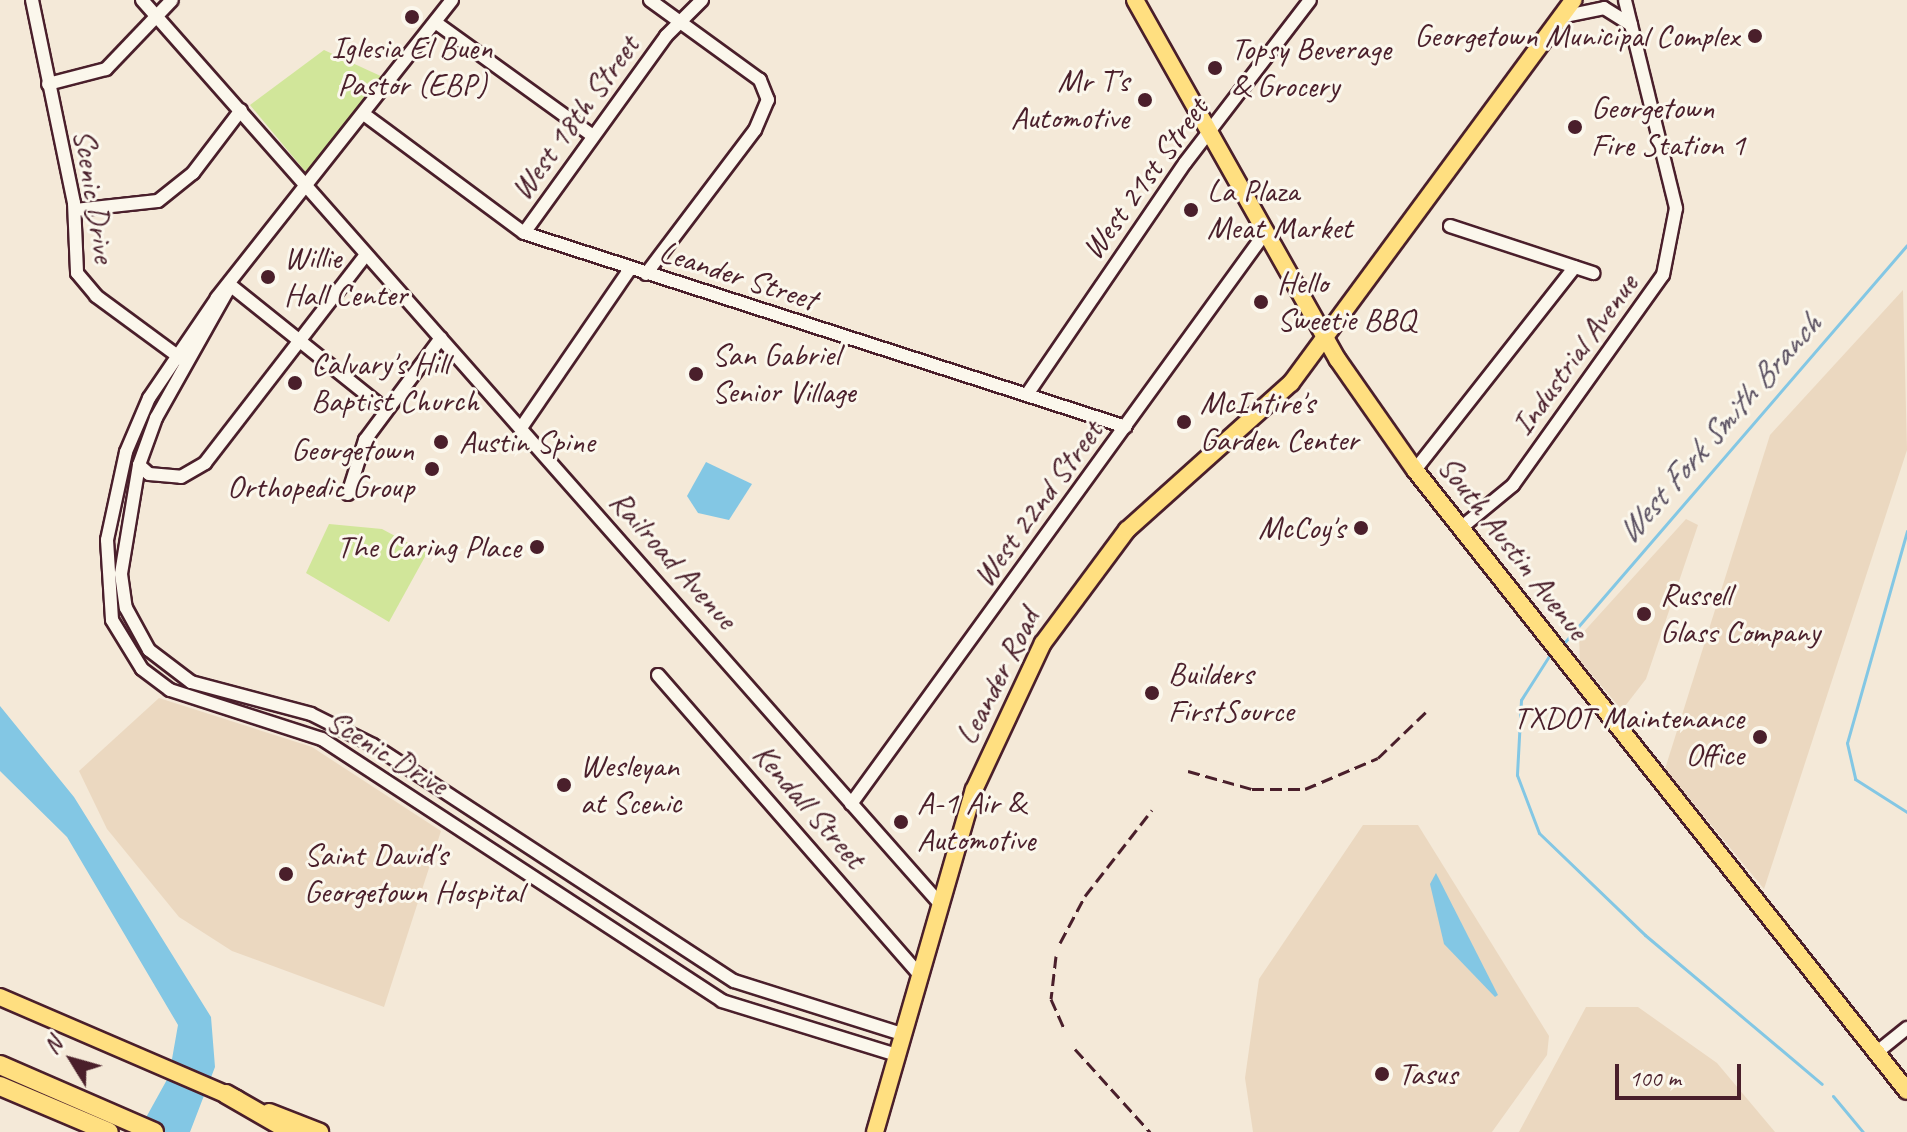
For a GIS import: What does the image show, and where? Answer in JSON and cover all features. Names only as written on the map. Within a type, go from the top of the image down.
[{"type":"highway","points":[[0,1065],[109,1132]]},
{"type":"highway","points":[[0,1086],[54,1099],[154,1132]]},
{"type":"highway","points":[[226,1094],[292,1132]]},
{"type":"main road","name":"South Austin Avenue","points":[[1135,0],[1326,339],[1415,470],[1907,1091]]},
{"type":"main road","name":"Leander Road","points":[[875,1132],[940,904],[992,743],[1073,597],[1148,508],[1291,383],[1573,0]]},
{"type":"main road","points":[[0,997],[320,1132]]},
{"type":"street","name":"Scenic Drive","points":[[32,0],[75,210],[82,281],[189,364],[139,465],[129,509],[123,592],[149,650],[191,682],[311,714],[373,745],[653,932],[734,981],[902,1034]]},
{"type":"street","name":"Railroad Avenue","points":[[142,0],[940,904]]},
{"type":"street","points":[[48,84],[106,69],[172,0]]},
{"type":"street","points":[[177,355],[452,0]]},
{"type":"street","points":[[646,274],[755,130],[768,100],[760,80],[650,0]]},
{"type":"street","name":"West 18th Street","points":[[524,233],[679,22],[702,0]]},
{"type":"street","name":"Industrial Avenue","points":[[1462,527],[1513,485],[1663,275],[1676,208],[1625,0]]},
{"type":"street","name":"West 21st Street","points":[[1028,393],[1209,132],[1307,1]]},
{"type":"street","points":[[1561,17],[1604,8],[1631,25]]},
{"type":"street","points":[[435,22],[593,136]]},
{"type":"street","points":[[75,210],[131,210],[158,201],[193,173],[241,110]]},
{"type":"street","name":"Leander Street","points":[[365,115],[524,233],[1126,427]]},
{"type":"street","points":[[1450,226],[1593,273]]},
{"type":"street","name":"West 22nd Street","points":[[851,804],[1265,233]]},
{"type":"street","points":[[139,465],[157,476],[181,477],[205,463],[366,255]]},
{"type":"street","points":[[1415,470],[1575,267]]},
{"type":"street","points":[[521,428],[630,269]]},
{"type":"street","points":[[230,285],[386,410]]},
{"type":"street","points":[[189,364],[230,285]]},
{"type":"street","points":[[348,494],[365,440],[441,338]]},
{"type":"street","name":"Scenic Drive","points":[[177,355],[126,452],[103,567],[112,620],[142,669],[170,690],[303,732],[361,762],[722,1001],[896,1055]]},
{"type":"street","points":[[129,509],[157,476]]},
{"type":"street","name":"Kendall Street","points":[[658,675],[919,974]]},
{"type":"street","points":[[303,732],[311,714]]},
{"type":"street","points":[[361,762],[373,745]]},
{"type":"street","points":[[439,814],[450,798]]},
{"type":"street","points":[[524,871],[535,853]]},
{"type":"street","points":[[641,950],[653,932]]},
{"type":"street","points":[[722,1001],[734,981]]},
{"type":"street","points":[[1876,1053],[1907,1028]]},
{"type":"shaded area","points":[[1903,290],[1907,450],[1764,889],[1665,769],[1770,435]]},
{"type":"shaded area","name":"Russell Glass Company","points":[[1686,519],[1698,525],[1646,679],[1622,710],[1580,661],[1579,637]]},
{"type":"shaded area","name":"Saint David's Georgetown Hospital","points":[[159,698],[312,747],[441,831],[384,1007],[232,951],[179,917],[107,829],[79,771]]},
{"type":"shaded area","name":"Tasus","points":[[1363,825],[1418,825],[1549,1036],[1547,1055],[1492,1132],[1253,1132],[1245,1078],[1259,979]]},
{"type":"shaded area","points":[[1586,1007],[1638,1007],[1717,1063],[1775,1132],[1519,1132]]},
{"type":"green space","points":[[324,50],[385,78],[309,176],[250,105]]},
{"type":"green space","points":[[329,524],[382,529],[427,553],[389,622],[306,573]]},
{"type":"water","points":[[706,462],[752,484],[729,520],[698,513],[687,496]]},
{"type":"water","points":[[0,706],[74,797],[211,1017],[215,1067],[190,1132],[138,1132],[169,1076],[178,1025],[67,837],[0,771]]},
{"type":"water","points":[[1436,873],[1498,995],[1495,997],[1444,944],[1430,884]]},
{"type":"waterway","name":"West Fork Smith Branch","points":[[1564,643],[1907,245]]},
{"type":"waterway","points":[[1907,531],[1847,743],[1855,779],[1907,812]]},
{"type":"waterway","name":"West Fork Smith Branch","points":[[1549,656],[1521,700],[1517,775],[1539,833],[1645,935],[1822,1084]]},
{"type":"waterway","name":"West Fork Smith Branch","points":[[1833,1096],[1863,1132]]},
{"type":"railway","points":[[1188,771],[1252,789],[1305,789],[1378,758],[1427,711]]},
{"type":"railway","points":[[1060,943],[1085,896],[1152,810]]},
{"type":"railway","points":[[1056,956],[1051,999],[1065,1030]]},
{"type":"railway","points":[[1075,1049],[1150,1132]]},
{"type":"place","name":"Iglesia El Buen Pastor (EBP)","points":[[412,17]]},
{"type":"place","name":"Georgetown Municipal Complex","points":[[1755,36]]},
{"type":"place","name":"Topsy Beverage & Grocery","points":[[1215,68]]},
{"type":"place","name":"Mr T's Automotive","points":[[1145,100]]},
{"type":"place","name":"Georgetown Fire Station 1","points":[[1575,127]]},
{"type":"place","name":"La Plaza Meat Market","points":[[1191,210]]},
{"type":"place","name":"Willie Hall Center","points":[[268,277]]},
{"type":"place","name":"Hello Sweetie BBQ","points":[[1261,302]]},
{"type":"place","name":"San Gabriel Senior Village","points":[[696,374]]},
{"type":"place","name":"Calvary's Hill Baptist Church","points":[[295,383]]},
{"type":"place","name":"McIntire's Garden Center","points":[[1184,422]]},
{"type":"place","name":"Austin Spine","points":[[441,442]]},
{"type":"place","name":"Georgetown Orthopedic Group","points":[[432,469]]},
{"type":"place","name":"McCoy's","points":[[1361,528]]},
{"type":"place","name":"The Caring Place","points":[[537,547]]},
{"type":"place","name":"Russell Glass Company","points":[[1644,614]]},
{"type":"place","name":"Builders FirstSource","points":[[1152,693]]},
{"type":"place","name":"TXDOT Maintenance Office","points":[[1760,737]]},
{"type":"place","name":"Wesleyan at Scenic","points":[[564,785]]},
{"type":"place","name":"A-1 Air & Automotive","points":[[901,822]]},
{"type":"place","name":"Saint David's Georgetown Hospital","points":[[286,874]]},
{"type":"place","name":"Tasus","points":[[1382,1074]]}]
